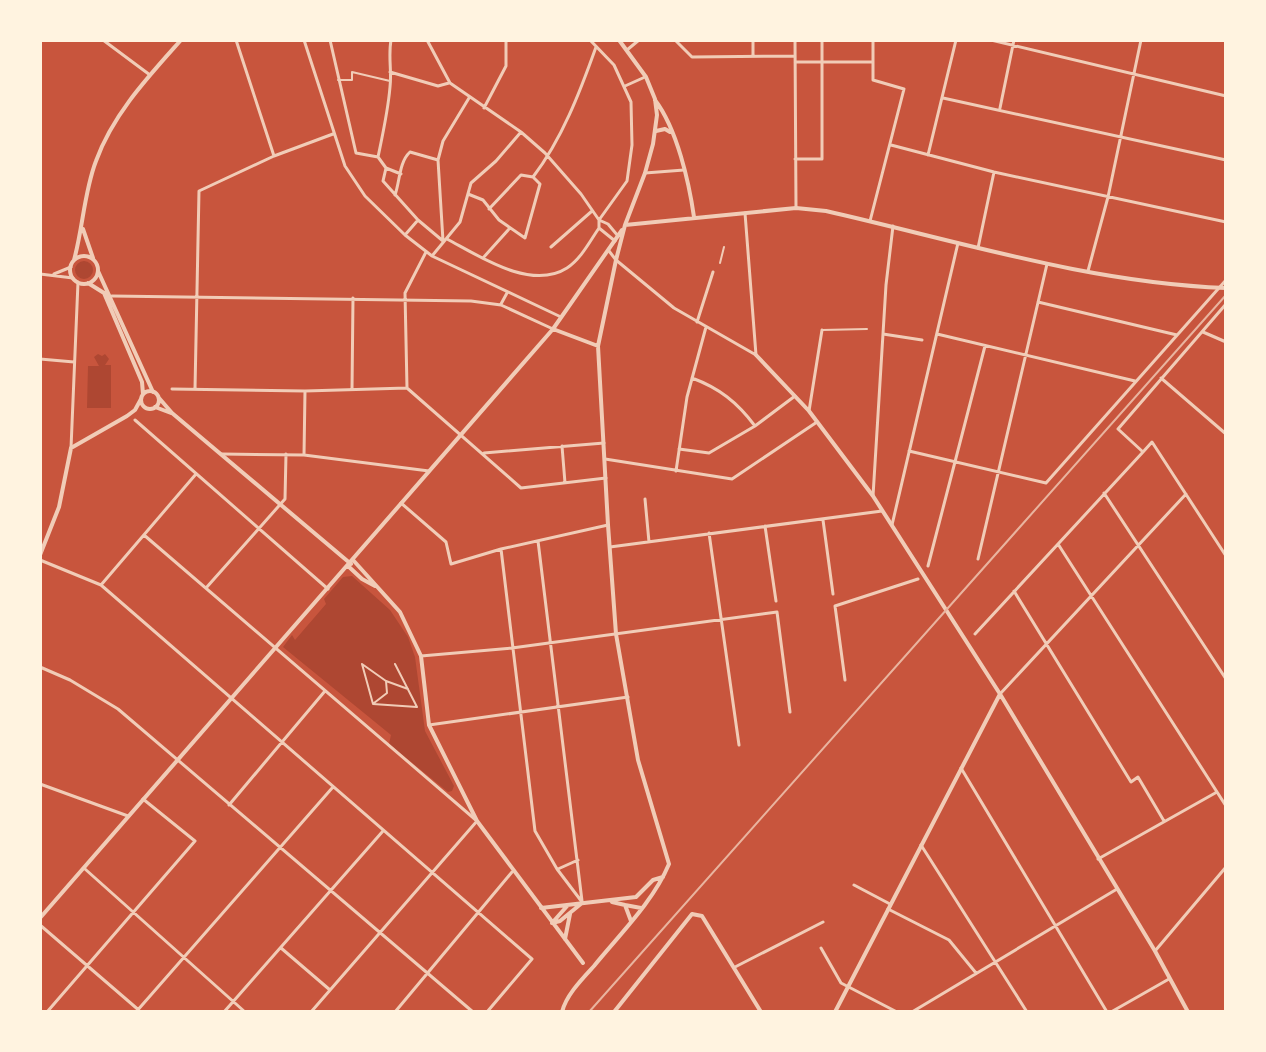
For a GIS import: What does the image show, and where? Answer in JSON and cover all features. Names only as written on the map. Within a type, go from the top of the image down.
[{"type":"street","points":[[103,40],[150,75]]},
{"type":"street","points":[[109,45],[112,40]]},
{"type":"street","points":[[52,275],[70,267],[74,260],[95,162],[121,114],[150,75],[181,40]]},
{"type":"street","points":[[236,40],[274,156]]},
{"type":"street","points":[[304,40],[333,134],[353,182],[405,235],[432,256],[561,317]]},
{"type":"street","points":[[330,40],[356,153],[360,156],[378,157]]},
{"type":"street","points":[[392,40],[388,55],[391,81],[386,124],[378,157],[386,168],[401,175]]},
{"type":"street","points":[[427,40],[450,83],[521,132],[548,157],[563,177],[581,194],[599,220],[608,224],[618,236]]},
{"type":"street","points":[[484,108],[506,66],[506,40]]},
{"type":"street","points":[[386,168],[382,181],[418,220],[445,240],[512,271],[539,276],[555,274],[574,262],[599,228],[599,220],[627,181],[630,169],[631,102],[614,65],[590,40]]},
{"type":"street","points":[[620,40],[646,77],[671,132],[689,180],[694,217]]},
{"type":"street","points":[[627,50],[639,40]]},
{"type":"street","points":[[675,40],[692,57],[795,56]]},
{"type":"street","points":[[753,40],[753,56]]},
{"type":"street","points":[[795,40],[796,208]]},
{"type":"street","points":[[795,159],[822,159],[822,40]]},
{"type":"street","points":[[870,221],[904,89],[873,80],[873,40]]},
{"type":"street","points":[[928,155],[956,40]]},
{"type":"street","points":[[991,40],[1014,43],[1226,96]]},
{"type":"street","points":[[1088,271],[1108,197],[1141,40]]},
{"type":"street","points":[[1000,108],[1014,43]]},
{"type":"street","points":[[533,177],[548,157],[577,99],[596,47]]},
{"type":"street","points":[[795,62],[873,62]]},
{"type":"street","points":[[338,80],[352,80],[352,72],[391,81]]},
{"type":"street","points":[[390,72],[438,86],[450,83]]},
{"type":"street","points":[[625,86],[646,77]]},
{"type":"street","points":[[445,240],[438,159],[443,141],[469,98]]},
{"type":"street","points":[[943,98],[1000,108],[1226,160]]},
{"type":"street","points":[[40,918],[553,329],[609,251],[618,242],[645,173],[656,131],[655,99]]},
{"type":"street","points":[[656,131],[665,129],[671,132]]},
{"type":"street","points":[[432,256],[460,222],[469,188],[521,132]]},
{"type":"street","points":[[195,389],[200,191],[274,156],[333,134]]},
{"type":"street","points":[[891,145],[994,172],[1226,222]]},
{"type":"street","points":[[395,196],[401,175],[400,170],[410,152],[438,159]]},
{"type":"street","points":[[645,173],[684,170]]},
{"type":"street","points":[[978,248],[994,172]]},
{"type":"street","points":[[468,194],[483,200],[489,209],[509,228],[525,238],[540,184],[533,177],[521,176],[489,209]]},
{"type":"street","points":[[625,225],[796,208],[826,211],[1047,264],[1172,286],[1223,288]]},
{"type":"street","points":[[551,247],[592,211]]},
{"type":"street","points":[[745,212],[756,355]]},
{"type":"street","points":[[405,235],[418,220]]},
{"type":"street","points":[[562,1011],[579,983],[642,908],[669,864],[638,760],[616,634],[608,525],[598,346],[615,266],[618,236],[625,225]]},
{"type":"street","points":[[873,496],[893,226]]},
{"type":"street","points":[[82,228],[93,260],[112,296],[153,392],[172,413],[219,454],[351,563],[400,612],[421,656],[429,725],[477,821],[512,872],[583,963]]},
{"type":"street","points":[[483,258],[509,228]]},
{"type":"street","points":[[599,228],[618,242]]},
{"type":"street","points":[[892,527],[958,243]]},
{"type":"street","points":[[720,263],[724,247]]},
{"type":"street","points":[[609,251],[616,260],[674,308],[756,355],[809,411],[873,496],[947,609],[1155,951],[1188,1011]]},
{"type":"street","points":[[407,388],[405,293],[426,252]]},
{"type":"street","points":[[74,260],[83,256],[93,260]]},
{"type":"street","points":[[604,259],[615,266]]},
{"type":"street","points":[[978,559],[1000,473],[1047,264]]},
{"type":"street","points":[[70,267],[73,278]]},
{"type":"street","points":[[88,283],[96,277],[98,271]]},
{"type":"street","points":[[697,322],[713,272]]},
{"type":"street","points":[[40,274],[73,278],[78,282],[88,283],[104,293],[142,382],[142,396],[147,408]]},
{"type":"street","points":[[909,451],[1046,483],[1135,381],[1223,288],[1226,280]]},
{"type":"street","points":[[40,555],[59,507],[71,448],[78,282]]},
{"type":"street","points":[[501,305],[507,292]]},
{"type":"street","points":[[112,296],[196,299],[471,300],[501,305],[553,329],[598,346]]},
{"type":"street","points":[[352,298],[352,389]]},
{"type":"street","points":[[1038,302],[1177,335]]},
{"type":"street","points":[[1143,452],[1118,429],[1226,304]]},
{"type":"street","points":[[676,471],[692,378],[706,327]]},
{"type":"street","points":[[809,411],[822,330],[867,329]]},
{"type":"street","points":[[1203,332],[1226,342]]},
{"type":"street","points":[[884,334],[922,340]]},
{"type":"street","points":[[937,334],[1025,357],[1135,381]]},
{"type":"street","points":[[928,566],[985,346]]},
{"type":"street","points":[[40,359],[74,362]]},
{"type":"street","points":[[692,378],[712,386],[740,406],[755,426]]},
{"type":"street","points":[[1161,378],[1226,434]]},
{"type":"street","points":[[172,388],[304,391],[407,388],[484,453],[521,488],[606,478]]},
{"type":"street","points":[[304,391],[304,456]]},
{"type":"street","points":[[71,448],[127,416],[135,410],[142,396],[153,392]]},
{"type":"street","points":[[680,449],[709,453],[755,426],[796,396]]},
{"type":"street","points":[[155,407],[159,398]]},
{"type":"street","points":[[135,410],[155,407],[172,413]]},
{"type":"street","points":[[127,416],[135,420],[328,589]]},
{"type":"street","points":[[605,459],[732,479],[817,422]]},
{"type":"street","points":[[975,634],[1152,442],[1226,556]]},
{"type":"street","points":[[484,453],[604,443]]},
{"type":"street","points":[[562,446],[565,483]]},
{"type":"street","points":[[219,454],[286,454],[429,471]]},
{"type":"street","points":[[206,588],[285,499],[286,454]]},
{"type":"street","points":[[101,585],[196,474]]},
{"type":"street","points":[[1104,494],[1226,680]]},
{"type":"street","points":[[835,1011],[1000,694],[1185,494]]},
{"type":"street","points":[[645,499],[649,542]]},
{"type":"street","points":[[401,503],[446,542],[451,564],[501,549],[608,525]]},
{"type":"street","points":[[610,547],[882,511]]},
{"type":"street","points":[[823,520],[833,594]]},
{"type":"street","points":[[765,526],[776,601]]},
{"type":"street","points":[[709,533],[739,745]]},
{"type":"street","points":[[144,535],[477,821]]},
{"type":"street","points":[[538,541],[582,902]]},
{"type":"street","points":[[1058,543],[1226,806]]},
{"type":"street","points":[[501,549],[535,831],[557,869],[582,902]]},
{"type":"street","points":[[40,560],[101,585],[532,959],[487,1011]]},
{"type":"street","points":[[351,563],[362,579],[378,588]]},
{"type":"street","points":[[845,680],[835,606],[918,579]]},
{"type":"street","points":[[1014,591],[1131,782],[1138,777],[1164,820]]},
{"type":"street","points":[[421,656],[512,648],[777,612],[790,712]]},
{"type":"street","points":[[373,704],[362,664],[386,681],[408,689]]},
{"type":"street","points":[[373,704],[417,706],[395,664]]},
{"type":"street","points":[[40,667],[70,680],[109,703],[473,1011]]},
{"type":"street","points":[[373,704],[387,693],[386,681]]},
{"type":"street","points":[[229,805],[325,691]]},
{"type":"street","points":[[429,725],[628,698]]},
{"type":"street","points":[[961,768],[1107,1011]]},
{"type":"street","points":[[40,784],[128,816]]},
{"type":"street","points":[[40,925],[138,1011],[333,787]]},
{"type":"street","points":[[1098,859],[1217,792]]},
{"type":"street","points":[[47,1011],[195,842],[143,799]]},
{"type":"street","points":[[311,1011],[434,873],[477,821]]},
{"type":"street","points":[[224,1011],[383,831]]},
{"type":"street","points":[[921,845],[1027,1011]]},
{"type":"street","points":[[557,869],[578,861]]},
{"type":"street","points":[[1155,951],[1226,867]]},
{"type":"street","points":[[85,869],[245,1011]]},
{"type":"street","points":[[395,1011],[512,872]]},
{"type":"street","points":[[541,908],[582,902],[611,902],[636,897],[653,880],[663,877]]},
{"type":"street","points":[[854,885],[949,940],[976,973]]},
{"type":"street","points":[[912,1011],[1117,889]]},
{"type":"street","points":[[636,897],[642,908]]},
{"type":"street","points":[[552,923],[560,921],[582,902]]},
{"type":"street","points":[[611,902],[642,908]]},
{"type":"street","points":[[552,923],[569,904]]},
{"type":"street","points":[[625,905],[631,921]]},
{"type":"street","points":[[565,940],[570,913]]},
{"type":"street","points":[[614,1011],[692,914],[702,916],[761,1011]]},
{"type":"street","points":[[735,968],[823,922]]},
{"type":"street","points":[[281,948],[330,990]]},
{"type":"street","points":[[820,948],[841,983],[897,1011]]},
{"type":"street","points":[[1111,1011],[1169,978]]},
{"type":"shaded area","points":[[84,261],[90,264],[93,270],[90,276],[84,279],[78,276],[75,270],[78,264]]},
{"type":"shaded area","points":[[98,354],[102,356],[105,354],[109,359],[105,365],[111,365],[111,408],[87,408],[88,366],[99,366],[94,357]]},
{"type":"shaded area","points":[[352,576],[390,610],[408,637],[415,657],[425,731],[454,786],[452,791],[448,792],[389,744],[391,735],[283,647],[292,635],[295,640],[326,604],[324,599],[343,577]]},
{"type":"railway","points":[[589,1012],[1226,295]]}]
